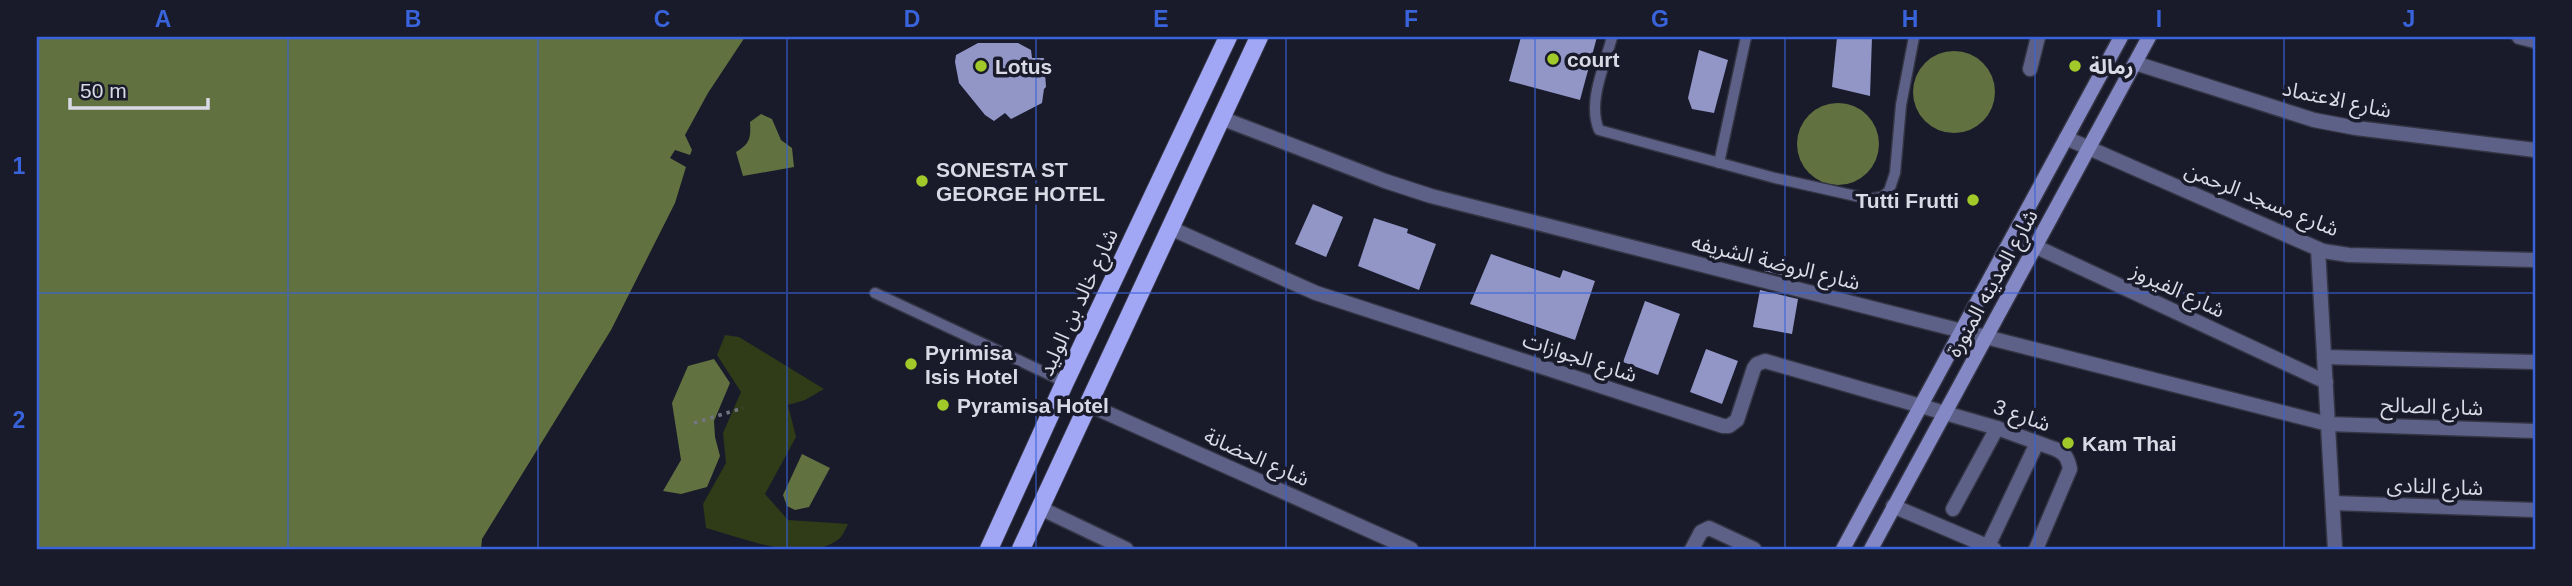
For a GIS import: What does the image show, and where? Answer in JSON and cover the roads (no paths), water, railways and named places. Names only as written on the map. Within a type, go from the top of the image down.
[{"type":"main road","name":"شارع خالد بن الوليد","points":[[989,549],[1228,37]]},
{"type":"main road","points":[[1021,549],[1259,37]]},
{"type":"main road","name":"شارع المدينه المنورة","points":[[1843,549],[2121,37]]},
{"type":"main road","name":"شارع المدينه المنورة","points":[[1871,549],[2149,37]]},
{"type":"street","points":[[2030,69],[2038,37]]},
{"type":"street","points":[[2519,37],[2535,41]]},
{"type":"street","name":"شارع الاعتماد","points":[[2135,63],[2293,114],[2335,124],[2535,150]]},
{"type":"street","name":"شارع الروضة الشريفه","points":[[1221,118],[1431,196],[2328,424]]},
{"type":"street","name":"شارع مسجد الرحمن","points":[[2066,138],[2318,249],[2349,254],[2535,260]]},
{"type":"street","name":"شارع الجوازات","points":[[1170,228],[1316,293],[1723,426],[1729,426],[1737,420],[1754,368],[1766,361],[1946,414]]},
{"type":"street","name":"شارع الفيروز","points":[[2013,236],[2326,382]]},
{"type":"street","points":[[2318,249],[2335,549]]},
{"type":"street","points":[[2324,357],[2535,362]]},
{"type":"street","name":"شارع الحضانة","points":[[1087,404],[1410,549]]},
{"type":"street","name":"شارع 3","points":[[1946,414],[2038,443],[2063,453],[2068,460],[2070,469],[2036,549]]},
{"type":"street","name":"شارع الصالح","points":[[2328,424],[2535,431]]},
{"type":"street","points":[[1953,509],[1997,428]]},
{"type":"street","points":[[1894,506],[1992,548],[2038,443]]},
{"type":"street","name":"شارع النادى","points":[[2333,503],[2535,510]]},
{"type":"street","points":[[1040,508],[1126,549]]},
{"type":"street","points":[[1692,549],[1701,532],[1709,528],[1754,549]]},
{"type":"lane","points":[[1612,37],[1594,107],[1599,130],[1719,163],[1869,199],[1882,197],[1889,191],[1895,173],[1904,82],[1914,37]]},
{"type":"lane","points":[[1719,163],[1746,37]]},
{"type":"lane","points":[[875,293],[1065,382]]},
{"type":"place","name":"court","points":[[1553,59]]},
{"type":"place","name":"Lotus","points":[[981,66]]},
{"type":"place","name":"رمالة","points":[[2075,66]]},
{"type":"place","name":"SONESTA ST GEORGE HOTEL","points":[[922,181]]},
{"type":"place","name":"Tutti Frutti","points":[[1973,200]]},
{"type":"place","name":"Pyrimisa Isis Hotel","points":[[911,364]]},
{"type":"place","name":"Pyramisa Hotel","points":[[943,405]]},
{"type":"place","name":"Kam Thai","points":[[2068,443]]}]
